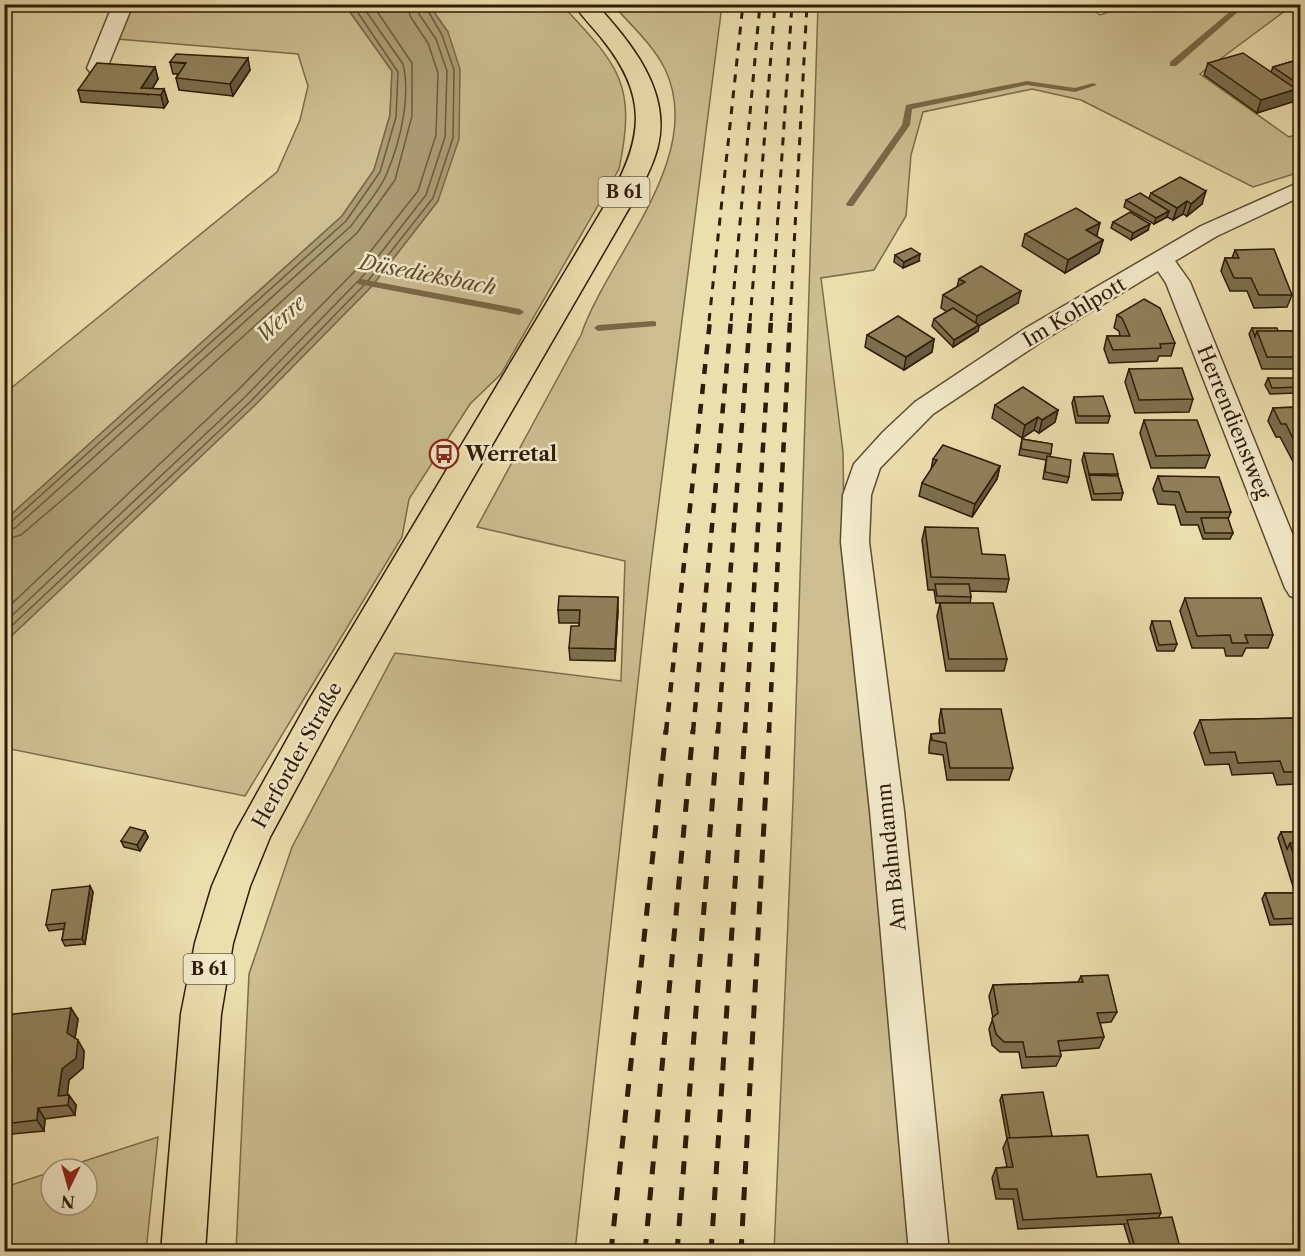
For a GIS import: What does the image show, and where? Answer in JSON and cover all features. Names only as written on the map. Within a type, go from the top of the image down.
[{"type":"main road","name":"Herforder Straße","points":[[183,1251],[201,1014],[214,943],[231,886],[253,833],[321,710],[636,171],[647,144],[649,124],[644,91],[633,66],[611,34],[584,4]]},
{"type":"street","points":[[97,68],[123,4]]},
{"type":"street","name":"Im Kohlpott","points":[[868,464],[924,408],[1035,334],[1209,231],[1300,189]]},
{"type":"street","name":"Herrendienstweg","points":[[1162,260],[1178,282],[1300,588]]},
{"type":"street","name":"Am Bahndamm","points":[[868,464],[857,495],[855,542],[887,811],[929,1251]]},
{"type":"shaded area","points":[[1085,4],[1100,15],[1130,5],[1293,5],[1200,74],[1289,137],[1300,133],[1300,172],[1253,187],[1081,100],[1032,89],[923,112],[911,155],[906,216],[874,270],[821,278],[843,452],[844,527],[911,1251],[774,1252],[793,801],[818,5]]},
{"type":"shaded area","points":[[131,5],[345,5],[392,71],[390,115],[374,170],[342,216],[5,520],[5,393],[277,172],[300,120],[308,86],[298,54],[117,39]]},
{"type":"shaded area","points":[[429,5],[562,5],[597,44],[619,78],[626,116],[619,169],[501,374],[470,404],[409,499],[402,537],[245,796],[5,748],[5,642],[254,406],[372,286],[438,201],[448,32]]},
{"type":"shaded area","points":[[613,5],[722,5],[651,564],[575,1251],[236,1251],[249,974],[292,847],[395,653],[621,681],[625,561],[477,527],[581,335],[594,304],[649,205],[664,171],[673,137],[675,102],[665,69],[648,43]]},
{"type":"shaded area","points":[[158,1137],[146,1251],[5,1251],[5,1187],[39,1176],[39,1217],[99,1217],[99,1157],[97,1157]]},
{"type":"water","name":"Werre","points":[[345,5],[429,5],[448,32],[460,69],[459,139],[438,201],[372,286],[254,406],[5,642],[5,520],[342,216],[374,170],[390,115],[392,71]]},
{"type":"building","points":[[1243,53],[1296,89],[1261,100],[1208,63]]},
{"type":"building","points":[[176,54],[248,58],[230,84],[176,78],[186,63],[170,62]]},
{"type":"building","points":[[1300,59],[1300,85],[1273,67]]},
{"type":"building","points":[[97,63],[155,67],[141,88],[164,89],[161,95],[78,90]]},
{"type":"building","points":[[1180,177],[1206,191],[1191,204],[1187,201],[1177,208],[1151,193]]},
{"type":"building","points":[[1140,193],[1169,211],[1156,218],[1126,200]]},
{"type":"building","points":[[1076,208],[1100,223],[1086,230],[1103,240],[1068,260],[1025,234]]},
{"type":"building","points":[[1130,212],[1150,224],[1133,233],[1113,222]]},
{"type":"building","points":[[911,248],[920,254],[904,262],[895,255]]},
{"type":"building","points":[[1274,249],[1292,295],[1259,295],[1251,278],[1234,278],[1225,258],[1239,258],[1235,250]]},
{"type":"building","points":[[981,266],[1021,291],[977,316],[943,295],[965,282],[959,279]]},
{"type":"building","points":[[1144,299],[1160,308],[1175,343],[1160,344],[1161,348],[1113,350],[1107,336],[1130,336],[1122,318],[1117,315]]},
{"type":"building","points":[[953,308],[979,325],[954,340],[934,319]]},
{"type":"building","points":[[898,316],[934,339],[906,357],[867,335]]},
{"type":"building","points":[[1252,328],[1277,328],[1278,331],[1257,331],[1255,337]]},
{"type":"building","points":[[1257,331],[1300,331],[1300,357],[1267,357]]},
{"type":"building","points":[[1182,368],[1193,399],[1139,400],[1129,369]]},
{"type":"building","points":[[1268,378],[1294,378],[1298,387],[1272,388]]},
{"type":"building","points":[[1023,387],[1058,410],[1042,420],[1038,417],[1025,425],[995,405]]},
{"type":"building","points":[[1103,396],[1110,416],[1078,416],[1074,397]]},
{"type":"building","points":[[1300,407],[1300,453],[1286,424],[1281,424],[1273,408]]},
{"type":"building","points":[[1144,420],[1197,420],[1210,455],[1156,456]]},
{"type":"building","points":[[1022,439],[1052,444],[1051,454],[1021,449]]},
{"type":"building","points":[[943,445],[1000,466],[975,504],[922,483],[937,460],[933,459]]},
{"type":"building","points":[[1084,453],[1113,454],[1118,474],[1089,474]]},
{"type":"building","points":[[1047,456],[1071,460],[1069,477],[1045,472]]},
{"type":"building","points":[[1089,475],[1118,476],[1123,493],[1094,494]]},
{"type":"building","points":[[1158,476],[1219,477],[1231,512],[1186,512],[1179,492],[1163,491]]},
{"type":"building","points":[[1201,518],[1228,518],[1233,533],[1205,533]]},
{"type":"building","points":[[925,527],[978,528],[982,554],[1005,555],[1009,579],[931,577]]},
{"type":"building","points":[[935,584],[969,584],[971,597],[937,596]]},
{"type":"building","points":[[559,596],[618,597],[615,649],[569,648],[571,626],[579,626],[580,610],[558,610]]},
{"type":"building","points":[[1185,598],[1261,598],[1273,635],[1245,635],[1248,643],[1232,643],[1230,635],[1197,636]]},
{"type":"building","points":[[940,603],[993,603],[1007,659],[949,659]]},
{"type":"building","points":[[1152,621],[1170,621],[1177,644],[1159,645]]},
{"type":"building","points":[[941,709],[1001,709],[1013,768],[950,768],[946,743],[932,740],[931,734],[945,733]]},
{"type":"building","points":[[1300,718],[1300,772],[1284,772],[1280,761],[1238,763],[1235,752],[1210,753],[1200,720]]},
{"type":"building","points":[[130,827],[145,831],[137,845],[121,841]]},
{"type":"building","points":[[1281,832],[1300,832],[1300,843],[1290,843],[1287,849]]},
{"type":"building","points":[[1290,843],[1300,843],[1300,876]]},
{"type":"building","points":[[90,886],[82,939],[62,940],[65,923],[46,925],[52,890]]},
{"type":"building","points":[[1265,893],[1300,893],[1300,918],[1274,919]]},
{"type":"building","points":[[1108,975],[1117,1012],[1097,1013],[1104,1037],[1058,1041],[1061,1056],[1026,1057],[1023,1042],[1004,1042],[996,1034],[992,1018],[998,1013],[993,985],[1083,982],[1081,976]]},
{"type":"building","points":[[71,1008],[67,1033],[78,1040],[76,1058],[62,1069],[58,1096],[69,1095],[68,1105],[38,1108],[37,1120],[4,1124],[7,1102],[4,1102],[4,1015]]},
{"type":"building","points":[[1043,1092],[1052,1136],[1010,1138],[1002,1095]]},
{"type":"building","points":[[1088,1135],[1097,1177],[1151,1174],[1161,1213],[1023,1220],[1017,1189],[1000,1189],[996,1168],[1013,1167],[1007,1138]]},
{"type":"building","points":[[1172,1217],[1181,1251],[1136,1251],[1127,1220]]},
{"type":"waterway","name":"Düsedieksbach","points":[[1173,64],[1244,4]]},
{"type":"waterway","name":"Düsedieksbach","points":[[850,204],[906,125],[909,107],[1027,83],[1075,90],[1093,85]]},
{"type":"waterway","name":"Düsedieksbach","points":[[361,282],[520,312]]},
{"type":"waterway","name":"Düsedieksbach","points":[[598,328],[653,324]]},
{"type":"railway","points":[[709,321],[743,4]]},
{"type":"railway","points":[[731,321],[760,4]]},
{"type":"railway","points":[[750,321],[775,4]]},
{"type":"railway","points":[[771,321],[792,4]]},
{"type":"railway","points":[[790,321],[807,4]]},
{"type":"railway","points":[[666,732],[710,320]]},
{"type":"railway","points":[[693,732],[731,320]]},
{"type":"railway","points":[[718,732],[750,320]]},
{"type":"railway","points":[[745,732],[771,320]]},
{"type":"railway","points":[[769,732],[790,320]]},
{"type":"railway","points":[[611,1252],[666,730]]},
{"type":"railway","points":[[645,1252],[693,730]]},
{"type":"railway","points":[[677,1252],[718,730]]},
{"type":"railway","points":[[711,1252],[745,730]]},
{"type":"railway","points":[[741,1252],[769,730]]},
{"type":"place","name":"Werretal","points":[[444,454]]}]
